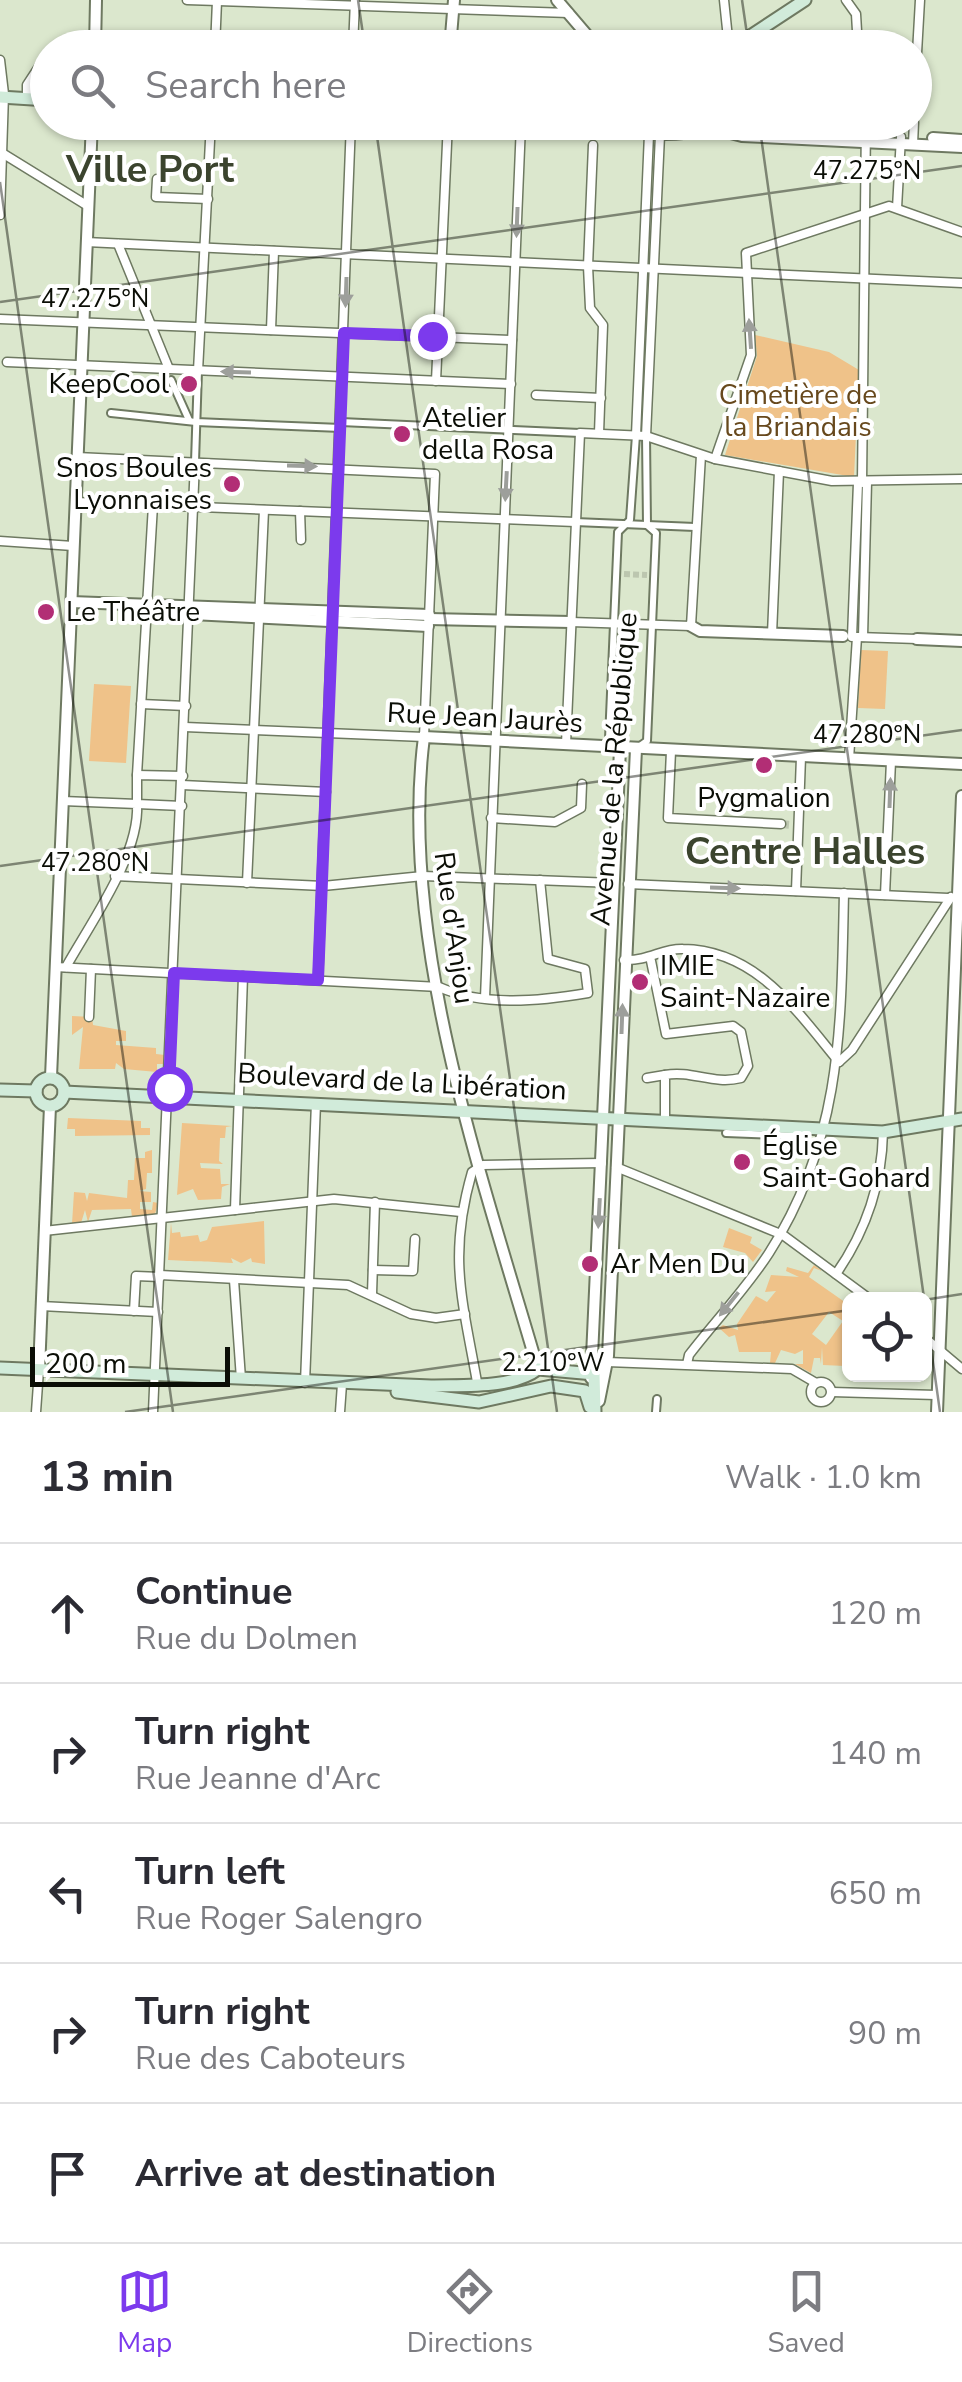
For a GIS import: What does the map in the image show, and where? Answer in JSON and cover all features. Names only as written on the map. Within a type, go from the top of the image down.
[{"type":"main road","points":[[755,30],[789,4],[805,0]]},
{"type":"main road","points":[[2,98],[30,99]]},
{"type":"main road","points":[[51,1077],[62,1084],[64,1092],[61,1100],[50,1106],[38,1100],[36,1091],[40,1081],[51,1077]]},
{"type":"main road","points":[[0,1090],[36,1091]]},
{"type":"main road","name":"Boulevard de la Libération","points":[[64,1092],[883,1132],[956,1120]]},
{"type":"main road","points":[[0,1368],[345,1384],[478,1384],[592,1372]]},
{"type":"main road","name":"Avenue de la République","points":[[592,1372],[593,1409]]},
{"type":"main road","points":[[537,1376],[543,1391],[550,1386],[580,1388],[593,1409]]},
{"type":"main road","points":[[345,1384],[446,1396],[477,1405],[537,1376]]},
{"type":"main road","points":[[477,1405],[478,1384]]},
{"type":"main road","points":[[477,1405],[478,1384]]},
{"type":"street","points":[[95,30],[96,0]]},
{"type":"street","points":[[187,0],[454,4],[569,14]]},
{"type":"street","points":[[557,0],[583,30]]},
{"type":"street","points":[[724,0],[728,30]]},
{"type":"street","points":[[846,0],[856,14],[857,30]]},
{"type":"street","points":[[918,30],[920,0]]},
{"type":"street","points":[[215,30],[217,1]]},
{"type":"street","points":[[354,30],[355,2]]},
{"type":"street","points":[[452,30],[454,4]]},
{"type":"street","points":[[0,60],[0,215]]},
{"type":"street","points":[[27,99],[30,80]]},
{"type":"street","points":[[51,1077],[61,967],[67,685],[91,140]]},
{"type":"street","points":[[153,1412],[190,611],[193,422],[210,140]]},
{"type":"street","points":[[318,980],[350,140]]},
{"type":"street","points":[[436,381],[447,140]]},
{"type":"street","points":[[485,998],[520,140]]},
{"type":"street","points":[[593,140],[588,266],[590,308],[603,325],[599,434]]},
{"type":"street","name":"Avenue de la République","points":[[592,1372],[602,1163],[598,1116],[636,749],[647,741],[651,575],[656,533],[646,525],[641,436],[644,269],[654,140]]},
{"type":"street","name":"Avenue de la République","points":[[593,1409],[608,1362],[624,960],[617,747],[610,739],[614,623],[620,574],[618,532],[628,524],[641,436],[655,269],[655,140]]},
{"type":"street","points":[[849,759],[862,483],[866,140]]},
{"type":"street","points":[[897,208],[907,140],[962,143]]},
{"type":"street","points":[[1,153],[88,206]]},
{"type":"street","points":[[157,179],[156,196],[208,199]]},
{"type":"street","points":[[715,459],[751,354],[746,252],[865,212],[897,208],[962,232]]},
{"type":"street","points":[[86,242],[962,283]]},
{"type":"street","points":[[118,244],[169,369]]},
{"type":"street","points":[[272,330],[274,251]]},
{"type":"street","points":[[0,319],[512,340]]},
{"type":"street","points":[[7,362],[510,384]]},
{"type":"street","points":[[171,380],[193,422]]},
{"type":"street","points":[[536,395],[601,398]]},
{"type":"street","points":[[111,413],[193,422],[641,436],[715,459],[862,483],[962,479]]},
{"type":"street","points":[[566,744],[580,432]]},
{"type":"street","points":[[691,626],[701,455]]},
{"type":"street","points":[[77,456],[340,468]]},
{"type":"street","name":"Rue d'Anjou","points":[[340,468],[435,474],[430,516],[419,847],[422,876],[464,1110],[537,1376]]},
{"type":"street","points":[[772,634],[780,471]]},
{"type":"street","points":[[160,472],[195,474]]},
{"type":"street","points":[[75,502],[505,519],[575,527],[695,527]]},
{"type":"street","points":[[61,967],[136,839],[153,505]]},
{"type":"street","points":[[247,883],[264,510]]},
{"type":"street","points":[[300,511],[302,540]]},
{"type":"street","points":[[0,541],[73,546]]},
{"type":"street","points":[[71,606],[691,626],[772,634],[962,641]]},
{"type":"street","points":[[141,704],[186,706]]},
{"type":"street","name":"Rue Jean Jaurès","points":[[185,726],[962,764]]},
{"type":"street","points":[[670,751],[668,818],[781,824]]},
{"type":"street","points":[[796,891],[800,757]]},
{"type":"street","points":[[886,895],[891,761]]},
{"type":"street","points":[[138,775],[326,792]]},
{"type":"street","points":[[492,818],[555,822],[581,808],[582,784]]},
{"type":"street","points":[[937,1412],[956,1120],[953,897],[962,796]]},
{"type":"street","points":[[63,801],[182,806]]},
{"type":"street","points":[[115,876],[323,886],[422,876],[953,897]]},
{"type":"street","points":[[61,967],[439,986],[485,998],[526,1000],[588,992],[585,969],[548,958],[540,880]]},
{"type":"street","points":[[687,1364],[689,1355],[763,1262],[804,1186],[839,1062],[844,893]]},
{"type":"street","points":[[839,1062],[879,1010],[953,897]]},
{"type":"street","points":[[624,960],[651,960],[680,948],[708,951],[752,967],[839,1062]]},
{"type":"street","points":[[647,1078],[683,1073],[710,1082],[729,1081],[741,1078],[748,1066],[738,1028],[666,1034],[651,960]]},
{"type":"street","points":[[88,1017],[90,969]]},
{"type":"street","points":[[235,1210],[243,976]]},
{"type":"street","points":[[665,1074],[666,1119]]},
{"type":"street","points":[[306,1382],[316,1103]]},
{"type":"street","points":[[36,1412],[50,1106]]},
{"type":"street","points":[[836,1274],[870,1210],[882,1166],[883,1132]]},
{"type":"street","points":[[726,1133],[800,1136]]},
{"type":"street","points":[[478,1384],[456,1260],[461,1212],[472,1172],[480,1166],[602,1163]]},
{"type":"street","points":[[616,1167],[779,1234],[861,1292]]},
{"type":"street","points":[[44,1232],[312,1201],[375,1202],[461,1212]]},
{"type":"street","points":[[372,1294],[375,1202]]},
{"type":"street","points":[[373,1270],[413,1271],[415,1239]]},
{"type":"street","points":[[134,1311],[136,1276],[160,1276],[348,1285],[424,1317],[465,1314]]},
{"type":"street","points":[[234,1280],[241,1380]]},
{"type":"street","points":[[41,1306],[158,1312]]},
{"type":"street","points":[[932,1343],[962,1369]]},
{"type":"street","points":[[608,1362],[799,1370],[816,1384],[827,1384],[830,1412]]},
{"type":"street","points":[[340,1412],[345,1384]]},
{"type":"street","points":[[816,1384],[814,1398],[936,1395]]},
{"type":"street","points":[[656,1412],[657,1400]]},
{"type":"green space","name":"Cimetière de la Briandais","points":[[755,335],[829,352],[859,370],[854,477],[725,455],[757,356]]},
{"type":"green space","points":[[861,650],[888,651],[885,709],[858,708]]},
{"type":"green space","points":[[94,684],[131,686],[126,763],[89,761]]},
{"type":"green space","points":[[72,1016],[92,1017],[93,1025],[126,1031],[126,1041],[116,1041],[116,1045],[156,1048],[156,1054],[165,1055],[164,1064],[157,1064],[157,1072],[124,1069],[116,1063],[115,1069],[79,1069],[83,1027],[72,1035]]},
{"type":"green space","points":[[68,1118],[141,1121],[141,1128],[150,1128],[150,1135],[75,1136],[75,1129],[67,1129]]},
{"type":"green space","points":[[182,1123],[232,1126],[226,1127],[225,1138],[220,1138],[219,1161],[223,1164],[200,1163],[201,1168],[220,1169],[221,1184],[230,1184],[222,1187],[221,1199],[198,1200],[193,1189],[177,1195]]},
{"type":"green space","points":[[152,1150],[152,1173],[147,1173],[146,1189],[139,1191],[151,1192],[151,1202],[140,1202],[140,1209],[152,1210],[153,1202],[158,1203],[155,1214],[132,1217],[131,1209],[92,1210],[88,1222],[85,1210],[81,1223],[72,1224],[74,1192],[85,1193],[87,1201],[89,1193],[127,1198],[128,1180],[134,1180],[135,1158],[145,1158],[145,1152]]},
{"type":"green space","points":[[264,1221],[265,1264],[252,1262],[251,1258],[241,1263],[231,1258],[233,1263],[168,1260],[171,1223],[172,1233],[180,1232],[181,1237],[198,1235],[200,1242],[207,1240],[212,1227]]},
{"type":"green space","points":[[729,1228],[752,1237],[750,1243],[762,1250],[753,1262],[745,1253],[723,1247]]},
{"type":"green space","points":[[814,1265],[822,1271],[814,1268],[809,1277],[842,1300],[842,1320],[829,1312],[812,1334],[826,1345],[842,1322],[842,1366],[823,1365],[822,1347],[821,1364],[820,1358],[814,1358],[811,1373],[795,1364],[803,1364],[803,1350],[795,1354],[781,1350],[775,1363],[770,1363],[771,1352],[739,1352],[735,1335],[729,1337],[719,1328],[723,1325],[738,1330],[737,1324],[756,1296],[767,1302],[776,1291],[765,1292],[771,1275],[799,1277],[786,1271],[787,1267],[808,1273]]},
{"type":"tunnel","points":[[624,574],[647,575]]},
{"type":"tunnel","points":[[781,824],[792,825]]},
{"type":"place","name":"KeepCool","points":[[189,384]]},
{"type":"place","name":"Atelier della Rosa","points":[[402,434]]},
{"type":"place","name":"Snos Boules Lyonnaises","points":[[232,484]]},
{"type":"place","name":"Le Théâtre","points":[[46,612]]},
{"type":"place","name":"Pygmalion","points":[[764,765]]},
{"type":"place","name":"IMIE Saint-Nazaire","points":[[640,982]]},
{"type":"place","name":"Église Saint-Gohard","points":[[742,1162]]},
{"type":"place","name":"Ar Men Du","points":[[590,1264]]},
{"type":"district","name":"Ville Port","points":[[150,169]]},
{"type":"district","name":"Centre Halles","points":[[805,851]]},
{"type":"route","points":[[169,1088],[174,973],[318,980],[344,333],[432,336]]}]
